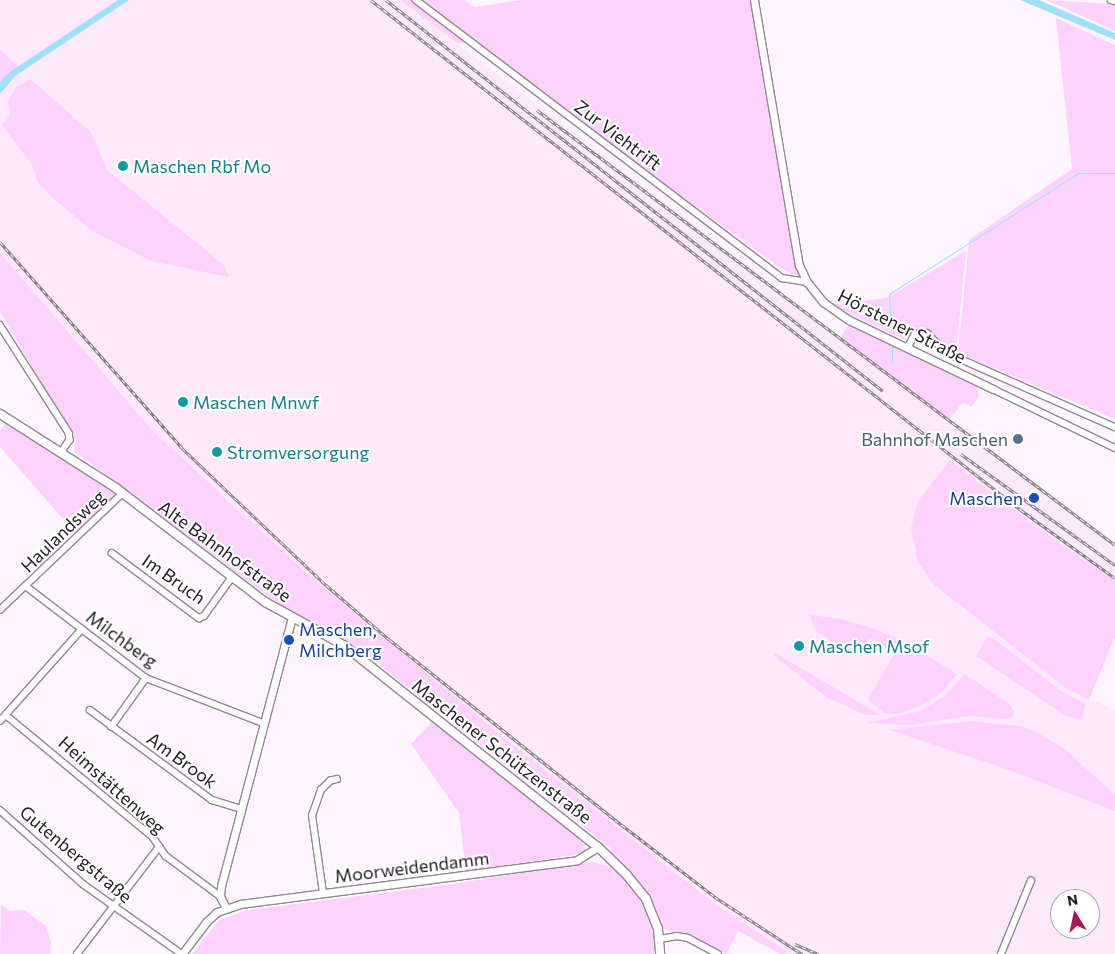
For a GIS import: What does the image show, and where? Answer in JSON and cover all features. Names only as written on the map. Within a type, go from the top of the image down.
[{"type":"main road","name":"Alte Bahnhofstraße","points":[[0,414],[62,452],[123,494],[232,576],[292,618]]},
{"type":"main road","name":"Maschener Schützenstraße","points":[[292,618],[345,646],[598,847],[626,874],[646,899],[660,938],[660,954]]},
{"type":"street","name":"Zur Viehtrift","points":[[416,0],[782,278],[807,282]]},
{"type":"street","name":"Hörstener Straße","points":[[754,0],[800,265],[807,282],[835,312],[1115,448]]},
{"type":"street","points":[[1111,0],[1115,1]]},
{"type":"street","points":[[0,325],[69,433],[70,440],[62,452]]},
{"type":"street","points":[[908,347],[915,334],[927,333],[947,353],[1115,427]]},
{"type":"street","name":"Haulandsweg","points":[[0,610],[27,587],[123,494]]},
{"type":"street","name":"Im Bruch","points":[[112,553],[199,618],[204,616],[232,576]]},
{"type":"street","name":"Milchberg","points":[[27,587],[146,678],[263,723]]},
{"type":"street","name":"Alte Bahnhofstraße","points":[[220,896],[263,723],[292,618]]},
{"type":"street","points":[[0,721],[82,630]]},
{"type":"street","points":[[111,727],[146,678]]},
{"type":"street","name":"Am Brook","points":[[90,710],[212,800],[241,809]]},
{"type":"street","name":"Heimstättenweg","points":[[6,715],[153,837],[159,847],[220,896]]},
{"type":"street","points":[[323,894],[312,816],[321,790],[330,781],[338,779]]},
{"type":"street","name":"Gutenbergstraße","points":[[0,810],[114,908],[182,954]]},
{"type":"street","points":[[77,954],[159,847]]},
{"type":"street","name":"Moorweidendamm","points":[[226,908],[577,860],[598,847]]},
{"type":"street","points":[[1001,954],[1031,881]]},
{"type":"street","points":[[182,954],[206,922],[226,908],[220,896]]},
{"type":"street","points":[[660,938],[688,938],[718,954]]},
{"type":"shaded area","points":[[0,0],[400,0],[949,420],[978,435],[976,441],[1115,541],[1115,581],[1031,523],[950,460],[933,584],[1067,689],[1115,710],[1115,954],[780,954],[738,931],[726,954],[689,936],[663,929],[655,938],[615,869],[610,848],[360,649],[295,616],[74,451],[76,441],[0,312]]},
{"type":"shaded area","points":[[400,0],[464,0],[475,7],[522,0],[751,0],[800,278],[779,267],[470,42],[458,44]]},
{"type":"shaded area","points":[[1045,0],[1115,4],[1115,31],[1069,10]]},
{"type":"shaded area","points":[[1056,18],[1115,45],[1115,419],[958,353],[969,240],[1072,169]]},
{"type":"shaded area","points":[[0,50],[18,67],[0,82]]},
{"type":"shaded area","points":[[30,79],[91,132],[107,170],[224,265],[229,277],[151,261],[92,231],[52,197],[37,181],[32,165],[2,125],[10,115],[8,101],[16,87]]},
{"type":"shaded area","points":[[966,251],[956,352],[945,348],[935,335],[924,329],[914,330],[905,340],[840,309],[835,304],[886,298]]},
{"type":"shaded area","points":[[0,253],[153,431],[312,578],[514,746],[716,905],[789,953],[780,954],[738,931],[726,954],[689,936],[663,929],[655,938],[654,954],[192,954],[219,920],[248,910],[445,885],[592,862],[615,868],[610,848],[360,649],[295,616],[74,451],[76,441],[0,312]]},
{"type":"shaded area","points":[[848,325],[977,387],[979,396],[971,407],[963,402],[949,420],[840,338]]},
{"type":"shaded area","points":[[7,421],[120,494],[77,535],[0,447],[0,431]]},
{"type":"shaded area","points":[[950,460],[1031,523],[1115,581],[1115,637],[1089,700],[1067,689],[933,584],[918,562],[911,528],[918,501]]},
{"type":"shaded area","points":[[810,615],[841,619],[872,628],[907,643],[957,674],[941,693],[923,705],[898,714],[886,714],[870,702],[869,697],[895,653],[870,638],[858,656],[815,631]]},
{"type":"shaded area","points":[[987,637],[993,638],[1061,691],[1085,704],[1082,720],[1066,716],[976,656]]},
{"type":"shaded area","points":[[775,653],[878,715],[865,715],[826,697],[772,654]]},
{"type":"shaded area","points":[[965,674],[1009,704],[1015,712],[1013,716],[1008,719],[969,716],[908,725],[866,723],[921,711],[946,695]]},
{"type":"shaded area","points":[[433,721],[582,837],[586,853],[466,871],[459,813],[411,744]]},
{"type":"shaded area","points":[[971,721],[1019,726],[1036,732],[1065,749],[1115,795],[1115,811],[1006,769],[890,730]]},
{"type":"shaded area","points":[[1,904],[10,911],[24,910],[45,925],[51,941],[50,954],[0,954]]},
{"type":"water","points":[[118,0],[129,0],[15,76],[0,94],[0,82],[10,72]]},
{"type":"water","points":[[1020,0],[1039,0],[1115,33],[1115,40]]},
{"type":"waterway","points":[[891,332],[889,294],[1078,173],[1115,173]]},
{"type":"waterway","points":[[892,346],[892,361]]},
{"type":"railway","points":[[371,0],[1021,510],[1115,578]]},
{"type":"railway","points":[[386,0],[883,391]]},
{"type":"railway","points":[[537,110],[1115,545]]},
{"type":"railway","points":[[0,242],[182,448],[326,585],[390,640],[622,825],[715,897],[802,954]]},
{"type":"railway","points":[[961,454],[1115,565]]},
{"type":"railway","points":[[795,944],[818,954]]},
{"type":"place","name":"Maschen Rbf Mo","points":[[123,166]]},
{"type":"place","name":"Maschen Mnwf","points":[[183,402]]},
{"type":"place","name":"Bahnhof Maschen","points":[[1018,439]]},
{"type":"place","name":"Stromversorgung","points":[[217,452]]},
{"type":"place","name":"Maschen","points":[[1034,498]]},
{"type":"place","name":"Maschen, Milchberg","points":[[289,640]]},
{"type":"place","name":"Maschen Msof","points":[[799,646]]}]
